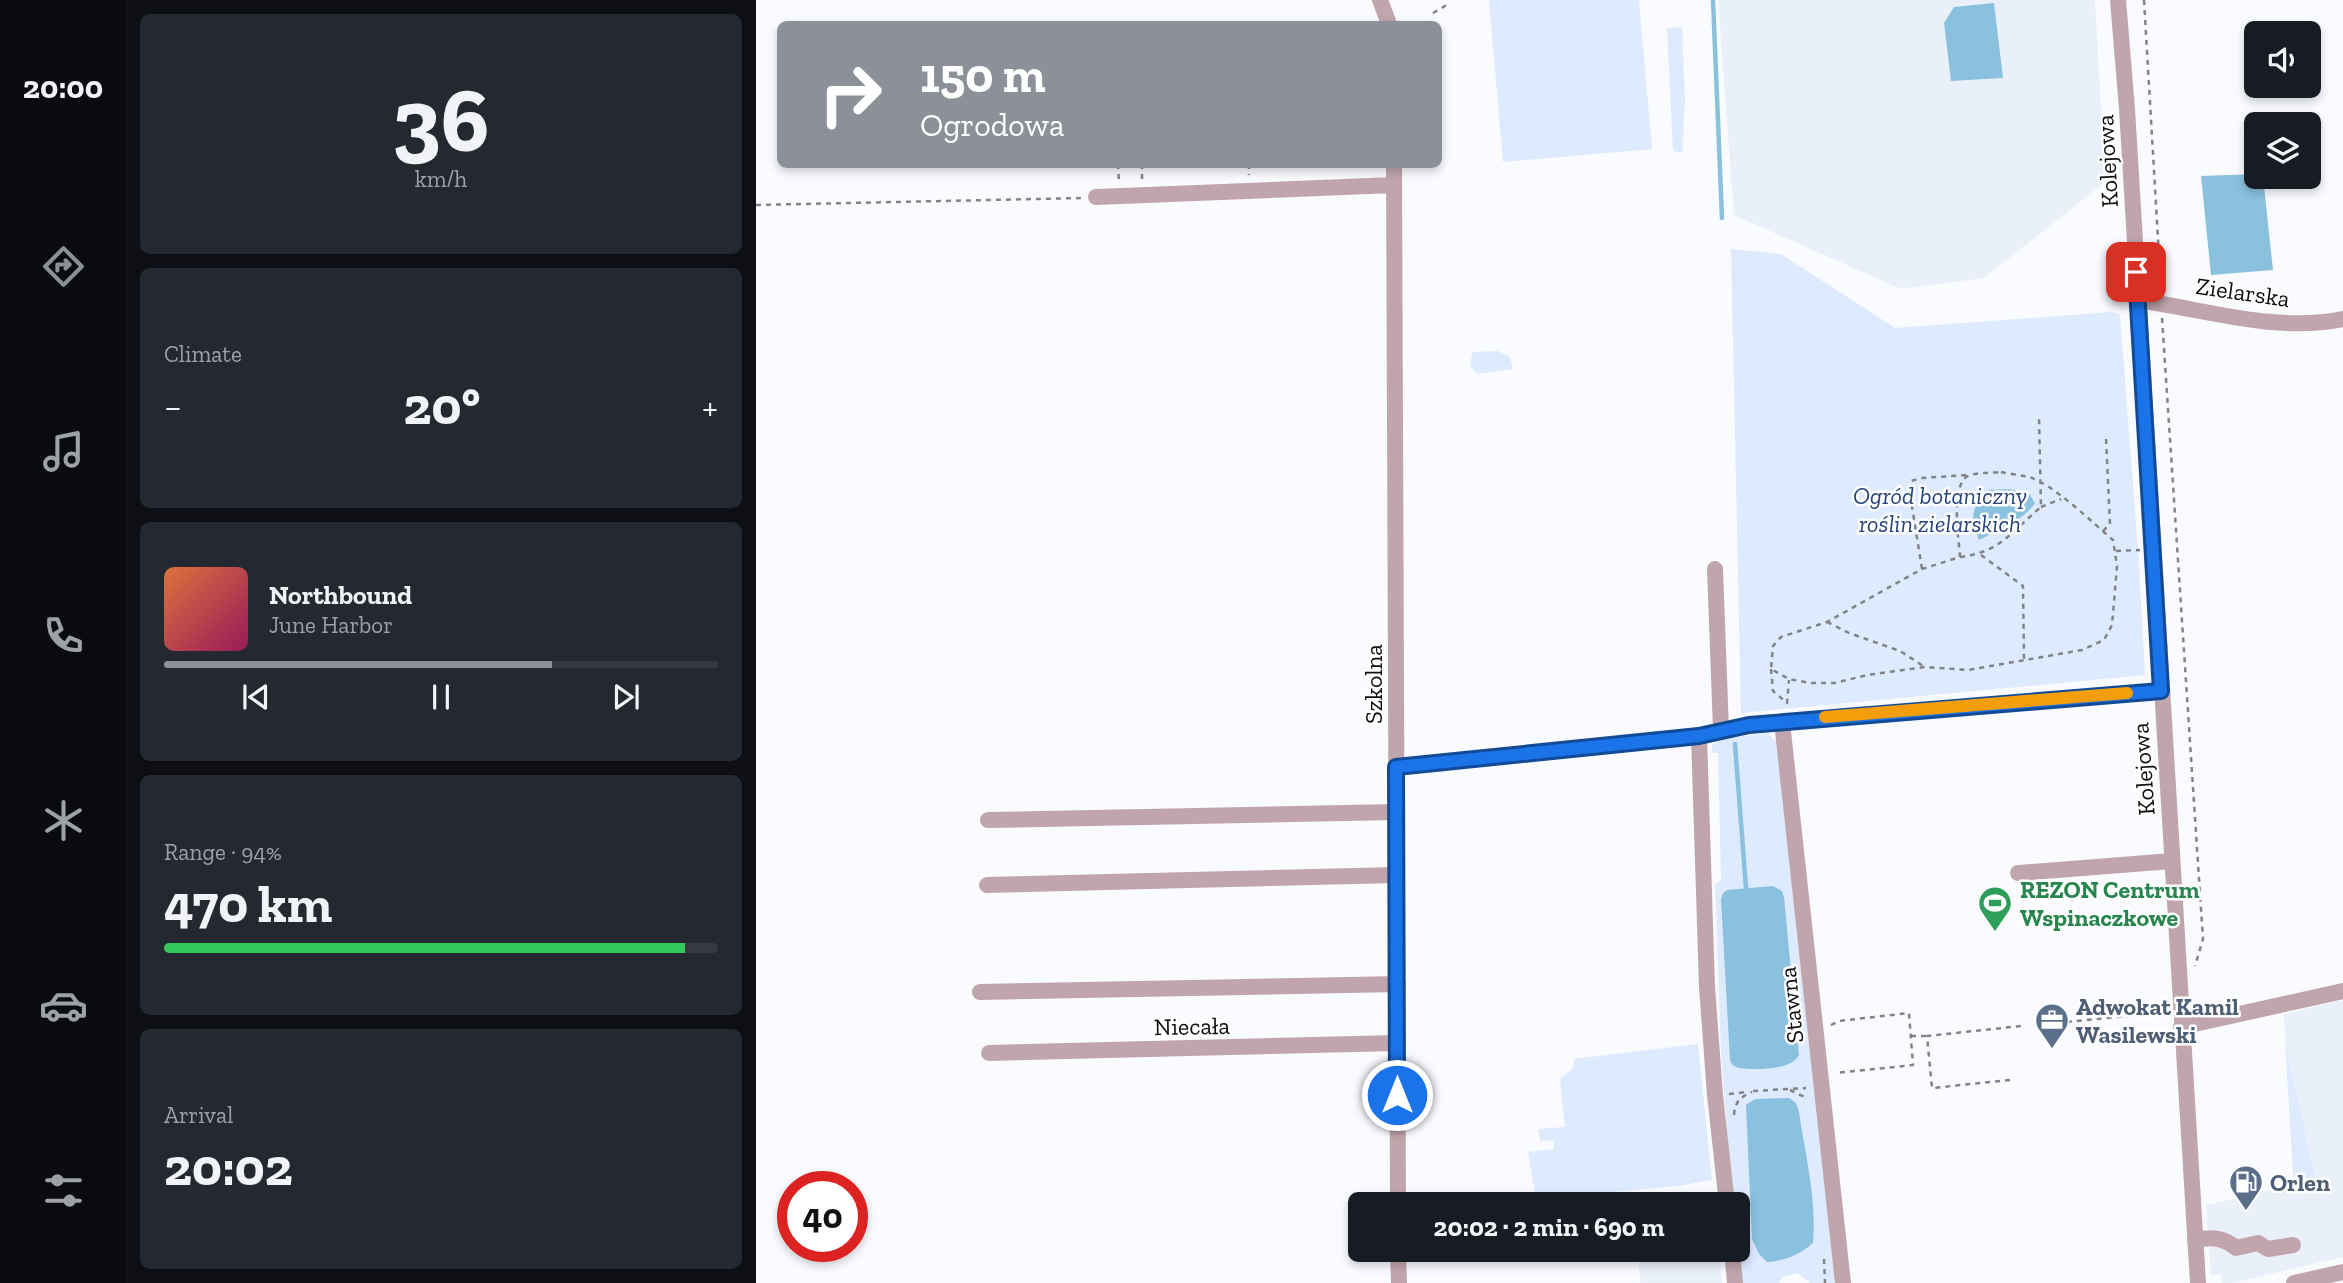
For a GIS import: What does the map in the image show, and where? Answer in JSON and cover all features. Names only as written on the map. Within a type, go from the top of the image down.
[{"type":"street","points":[[1380,0],[1388,21]]},
{"type":"street","name":"Kolejowa","points":[[2118,0],[2127,109],[2198,1283]]},
{"type":"street","name":"Szkolna","points":[[1394,168],[1398,1192]]},
{"type":"street","points":[[1096,197],[1394,185]]},
{"type":"street","name":"Zielarska","points":[[2137,300],[2281,323],[2323,323],[2343,319]]},
{"type":"street","points":[[1715,569],[1721,730]]},
{"type":"street","points":[[1396,767],[1699,736],[1721,730],[1782,722],[2161,691]]},
{"type":"street","name":"Stawna","points":[[1782,722],[1843,1283]]},
{"type":"street","points":[[1699,736],[1707,987],[1726,1192]]},
{"type":"street","points":[[988,820],[1395,812]]},
{"type":"street","points":[[2018,873],[2172,861]]},
{"type":"street","points":[[987,885],[1396,875]]},
{"type":"street","points":[[980,992],[1398,984]]},
{"type":"street","points":[[2181,1027],[2343,991]]},
{"type":"street","name":"Niecała","points":[[989,1053],[1397,1043]]},
{"type":"street","points":[[2195,1240],[2225,1239],[2236,1248],[2258,1243],[2268,1249],[2293,1245]]},
{"type":"street","points":[[1398,1262],[1399,1283]]},
{"type":"street","points":[[1733,1262],[1735,1283]]},
{"type":"street","points":[[2294,1283],[2343,1272]]},
{"type":"path","points":[[1433,13],[1445,6],[1444,0]]},
{"type":"path","points":[[2144,0],[2203,939],[2192,975]]},
{"type":"path","points":[[756,205],[1096,197]]},
{"type":"path","points":[[2039,417],[2041,507]]},
{"type":"path","points":[[2103,531],[2110,524],[2106,438]]},
{"type":"path","points":[[1771,669],[1789,679],[1810,683],[1835,683],[1867,675],[1925,667],[1968,670],[2082,650],[2104,640],[2112,625],[2116,551],[2113,540],[2063,499],[2030,478],[2001,472],[1911,481],[1909,488],[1922,569]]},
{"type":"path","points":[[1960,557],[1957,511],[1959,487],[1964,478],[1972,475]]},
{"type":"path","points":[[1789,679],[1787,703],[1773,691],[1771,669],[1773,646],[1781,637],[1828,622],[1922,569],[1960,557],[1980,554],[2015,533],[2026,519],[2041,507],[2063,499]]},
{"type":"path","points":[[2116,551],[2143,550]]},
{"type":"path","points":[[1980,554],[2023,586],[2024,660]]},
{"type":"path","points":[[1828,622],[1849,633],[1900,650],[1925,667]]},
{"type":"path","points":[[2037,1025],[2172,1011]]},
{"type":"path","points":[[1715,1095],[1790,1090],[1823,1080],[1913,1065],[1909,1013],[1839,1021],[1834,1025],[1824,1026]]},
{"type":"path","points":[[1911,1036],[2021,1026]]},
{"type":"path","points":[[1927,1036],[1933,1088],[2010,1080]]},
{"type":"path","points":[[1790,1090],[1807,1097]]},
{"type":"shaded area","points":[[1718,0],[2095,0],[2105,182],[1984,278],[1901,289],[1734,215]]},
{"type":"shaded area","points":[[2343,1000],[2343,1257],[2233,1283],[2222,1283],[2221,1274],[2211,1275],[2206,1205],[2294,1185],[2284,1014]]},
{"type":"shaded area","points":[[1638,1262],[1720,1262],[1722,1283],[1633,1283],[1641,1282]]},
{"type":"green space","points":[[1489,0],[1639,0],[1652,149],[1503,162]]},
{"type":"green space","points":[[1682,27],[1685,100],[1682,153],[1673,151],[1667,28]]},
{"type":"green space","name":"Ogród botaniczny roślin zielarskich","points":[[1731,249],[1781,254],[1895,328],[2112,312],[2120,315],[2145,675],[1741,713]]},
{"type":"green space","points":[[1498,351],[1510,357],[1513,369],[1478,374],[1471,367],[1473,352]]},
{"type":"green space","points":[[1768,733],[1779,745],[1837,1283],[1810,1283],[1797,1273],[1782,1277],[1779,1283],[1740,1283],[1739,1262],[1750,1262],[1750,1192],[1732,1192],[1721,1053],[1715,885],[1721,880],[1718,753],[1711,753],[1713,744],[1728,738]]},
{"type":"green space","points":[[2285,1043],[2317,1186],[2277,1195],[2275,1189],[2294,1185]]},
{"type":"green space","points":[[1698,1044],[1712,1180],[1612,1192],[1535,1192],[1528,1152],[1554,1149],[1553,1140],[1540,1141],[1538,1129],[1565,1127],[1560,1079],[1573,1068],[1574,1059]]},
{"type":"water","points":[[1994,3],[2003,78],[1951,81],[1944,23],[1954,7]]},
{"type":"water","points":[[2244,174],[2244,189],[2264,189],[2273,270],[2211,275],[2201,176]]},
{"type":"water","points":[[2010,489],[2030,495],[2035,503],[2017,520],[1979,540],[1973,519],[1978,503],[1987,490]]},
{"type":"water","points":[[1773,886],[1782,891],[1784,897],[1799,1055],[1781,1067],[1739,1068],[1732,1065],[1730,1060],[1721,899],[1727,890]]},
{"type":"water","points":[[1789,1098],[1796,1103],[1812,1193],[1813,1243],[1792,1257],[1767,1262],[1759,1254],[1752,1239],[1746,1105],[1755,1099]]},
{"type":"waterway","points":[[1713,0],[1722,218]]},
{"type":"waterway","points":[[1735,744],[1746,888]]},
{"type":"slow traffic","points":[[1825,717],[2127,693]]},
{"type":"place","name":"REZON Centrum Wspinaczkowe","points":[[1995,933]]},
{"type":"place","name":"Adwokat Kamil Wasilewski","points":[[2052,1050]]},
{"type":"place","name":"Orlen","points":[[2246,1212]]},
{"type":"route","points":[[1397,1095],[1396,767],[1699,736],[1749,725],[2161,691],[2136,272]]}]
